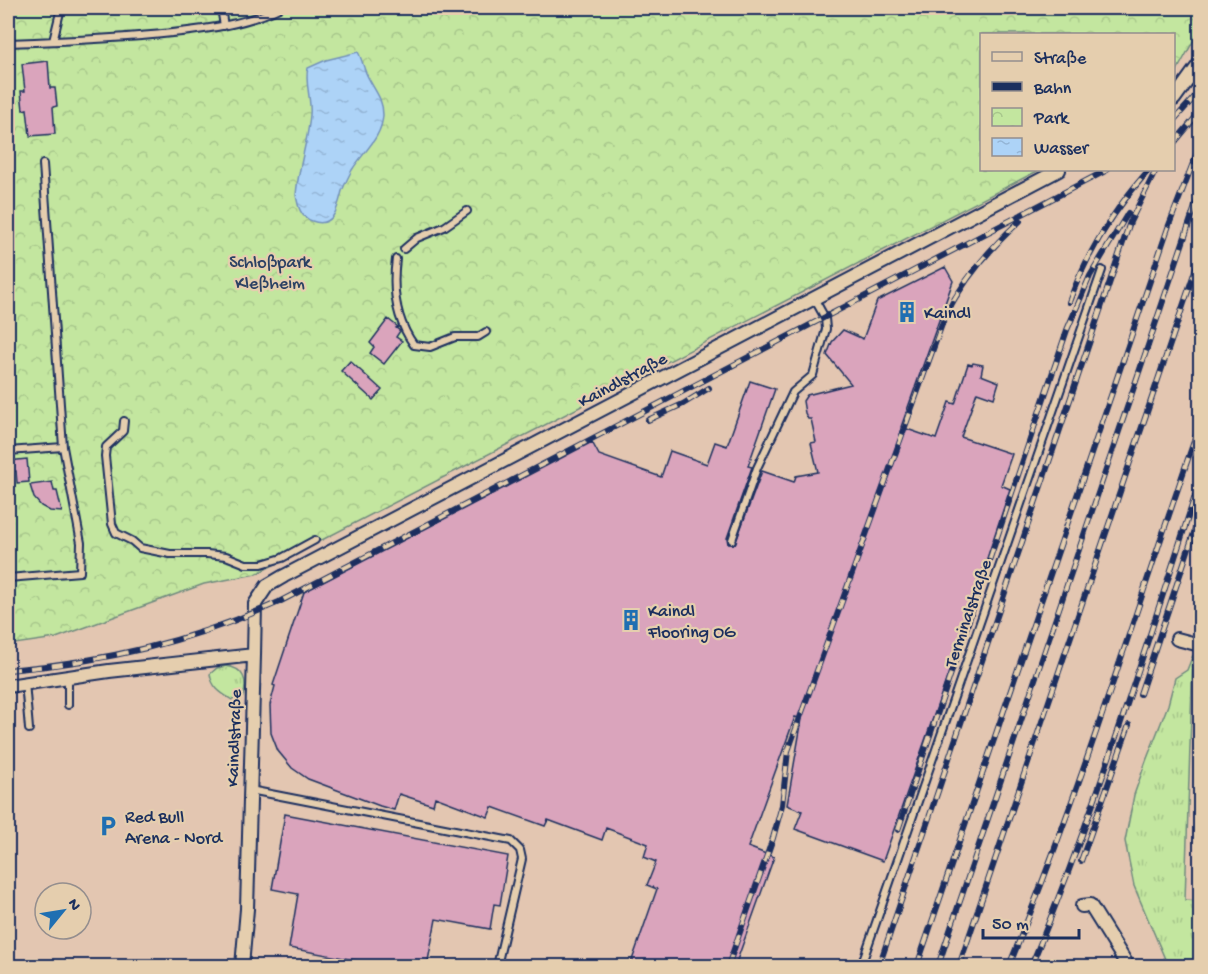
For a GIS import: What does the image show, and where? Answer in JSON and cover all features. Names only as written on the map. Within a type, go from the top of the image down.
[{"type":"street","points":[[1175,96],[1200,63]]},
{"type":"street","name":"Kaindlstraße","points":[[242,966],[247,909],[255,604],[267,586],[1057,171]]},
{"type":"street","points":[[1177,639],[1200,645]]},
{"type":"street","points":[[8,686],[25,682],[254,656]]},
{"type":"street","points":[[1082,906],[1090,905],[1128,966]]},
{"type":"lane","points":[[53,41],[60,8]]},
{"type":"lane","points":[[221,8],[224,26]]},
{"type":"lane","points":[[8,42],[141,37],[224,26],[262,16],[279,8]]},
{"type":"lane","points":[[8,578],[80,572],[81,543],[63,447],[43,164]]},
{"type":"lane","points":[[404,249],[417,238],[444,227],[467,211]]},
{"type":"lane","points":[[396,259],[393,284],[396,301],[405,333],[414,345],[430,347],[455,337],[478,337],[486,333]]},
{"type":"lane","name":"Terminalstraße","points":[[861,966],[1102,270]]},
{"type":"lane","points":[[732,540],[758,468],[793,392],[813,375],[826,329],[825,318],[814,298]]},
{"type":"lane","points":[[124,421],[123,431],[106,447],[111,516],[116,533],[140,548],[170,554],[226,556],[246,564],[262,564],[300,549],[315,540]]},
{"type":"lane","points":[[8,451],[63,447]]},
{"type":"lane","points":[[68,677],[68,705]]},
{"type":"lane","points":[[25,682],[29,729]]},
{"type":"lane","points":[[249,790],[511,842],[520,850],[522,859],[497,966]]},
{"type":"green space","name":"Schloßpark Kleßheim","points":[[8,8],[1200,8],[1200,29],[1175,74],[1175,33],[980,33],[980,171],[1037,171],[256,574],[204,584],[56,638],[8,645]]},
{"type":"green space","points":[[1193,655],[1185,900],[1200,901],[1200,966],[1168,966],[1134,886],[1125,841],[1134,795],[1168,705],[1175,678],[1187,670]]},
{"type":"green space","points":[[226,666],[241,672],[245,681],[243,697],[232,700],[215,687],[210,674],[217,668]]},
{"type":"water","points":[[358,52],[381,103],[382,123],[376,138],[356,163],[342,191],[334,215],[325,222],[319,223],[302,214],[296,195],[310,115],[308,68],[326,60]]},
{"type":"building","points":[[48,61],[50,88],[55,88],[57,106],[53,107],[55,134],[30,136],[27,109],[23,110],[21,91],[25,91],[22,64]]},
{"type":"building","name":"Kaindl Flooring OG","points":[[945,267],[953,281],[901,427],[936,439],[949,402],[955,404],[968,364],[983,365],[981,375],[999,382],[994,398],[977,392],[961,437],[1012,454],[1001,485],[1010,489],[883,861],[795,829],[802,811],[787,805],[802,719],[795,717],[748,847],[774,857],[735,966],[630,966],[657,889],[647,885],[656,862],[644,857],[648,844],[606,828],[602,840],[548,820],[545,826],[492,807],[488,817],[435,797],[433,805],[399,794],[394,810],[308,779],[292,768],[278,751],[271,733],[270,705],[275,686],[273,685],[304,592],[592,442],[599,455],[661,477],[670,451],[707,464],[715,442],[727,446],[750,381],[775,389],[748,466],[752,467],[727,538],[728,544],[735,544],[762,471],[794,482],[796,476],[818,472],[811,443],[816,442],[811,419],[808,419],[805,413],[803,401],[807,395],[851,384],[827,355],[832,342],[843,330],[863,339],[877,301]]},
{"type":"building","points":[[388,319],[398,327],[396,328],[400,331],[396,337],[402,341],[384,364],[370,353],[374,347],[370,343]]},
{"type":"building","points":[[350,361],[382,390],[373,400],[341,371]]},
{"type":"building","points":[[27,459],[29,482],[17,483],[16,471],[8,472],[8,461]]},
{"type":"building","points":[[52,482],[54,491],[57,491],[62,512],[50,511],[41,506],[34,498],[30,485]]},
{"type":"building","points":[[285,814],[508,856],[500,905],[494,904],[490,929],[436,919],[427,966],[387,966],[289,948],[298,894],[272,889]]},
{"type":"railway","points":[[1175,119],[1200,91]]},
{"type":"railway","points":[[1175,142],[1200,112]]},
{"type":"railway","points":[[917,966],[1169,225],[1200,145]]},
{"type":"railway","points":[[8,670],[78,662],[146,648],[213,628],[279,602],[1105,171]]},
{"type":"railway","points":[[879,966],[1130,222],[1156,171]]},
{"type":"railway","points":[[1069,302],[1084,266],[1102,233],[1147,172]]},
{"type":"railway","points":[[938,966],[1200,192]]},
{"type":"railway","points":[[898,830],[1067,330],[1090,276],[1128,213]]},
{"type":"railway","points":[[728,966],[773,838],[782,805],[788,751],[945,316],[960,289],[978,265],[1020,221]]},
{"type":"railway","points":[[959,966],[1200,256]]},
{"type":"railway","points":[[648,420],[683,404],[709,388]]},
{"type":"railway","points":[[1009,966],[1085,764],[1200,424]]},
{"type":"railway","points":[[1031,966],[1099,786],[1200,481]]},
{"type":"railway","points":[[1140,694],[1200,515]]},
{"type":"railway","points":[[1081,861],[1129,725]]},
{"type":"place","name":"Kaindl","points":[[907,312]]},
{"type":"place","name":"Kaindl Flooring OG","points":[[631,620]]},
{"type":"place","name":"Red Bull Arena - Nord","points":[[108,826]]}]
